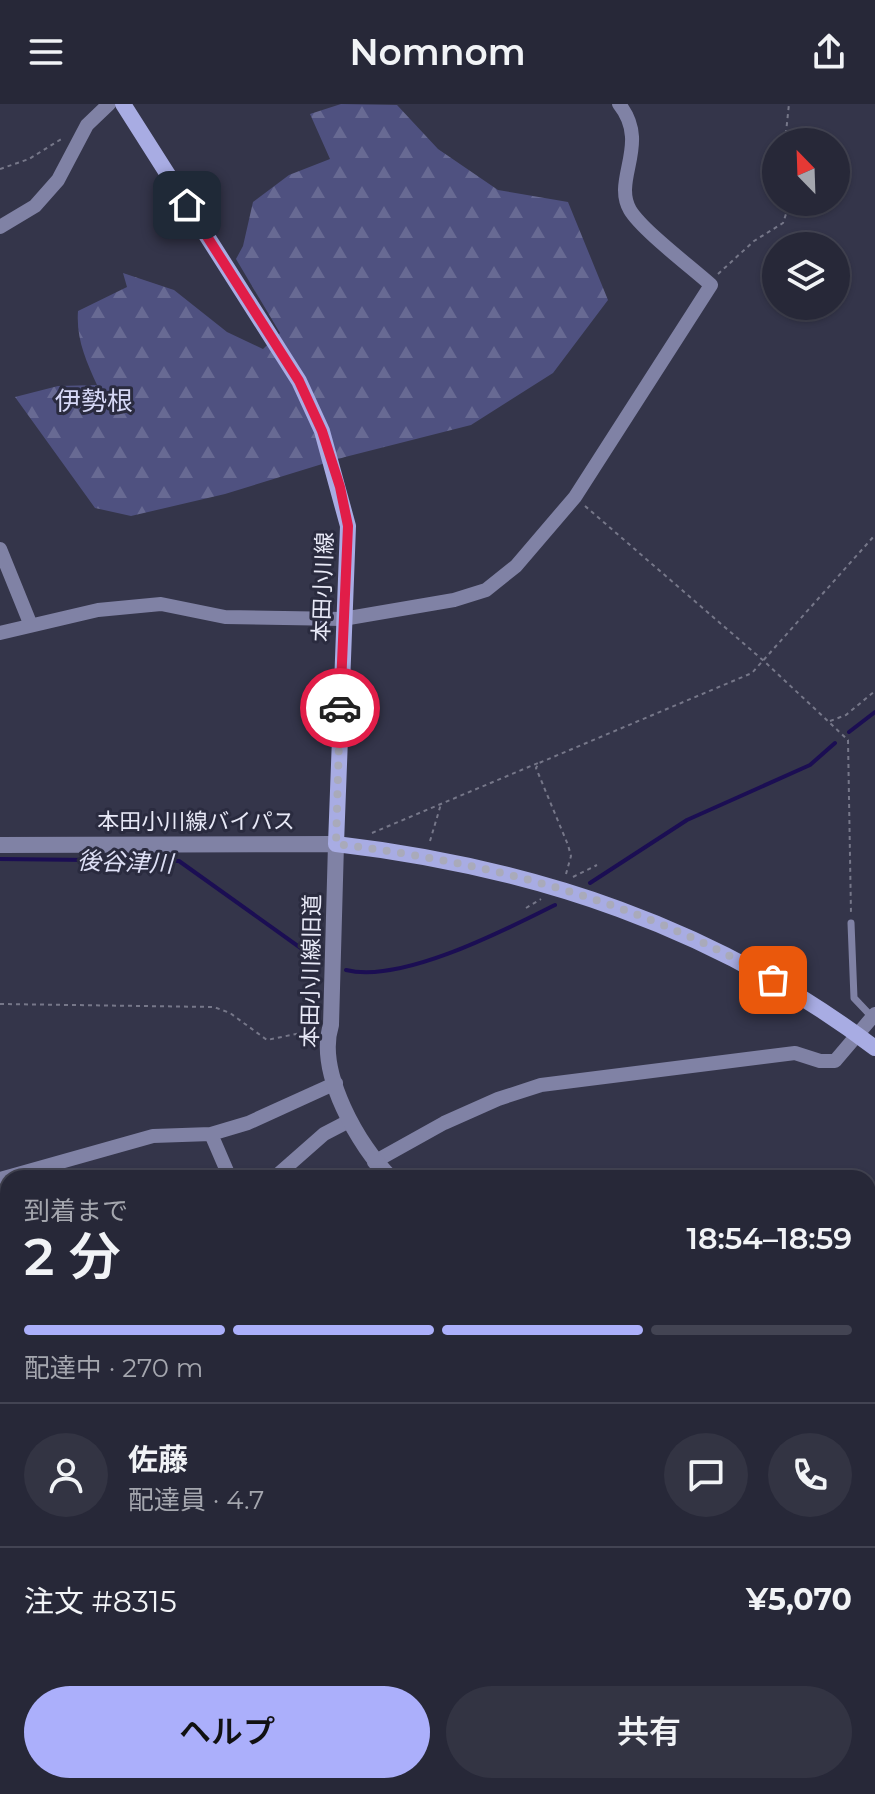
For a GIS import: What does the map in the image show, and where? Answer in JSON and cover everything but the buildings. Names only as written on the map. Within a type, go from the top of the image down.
[{"type":"main road","name":"本田小川線","points":[[123,104],[299,381],[322,431],[348,526],[336,844]]},
{"type":"main road","name":"本田小川線バイパス","points":[[336,844],[478,865],[563,883],[713,948],[799,995],[875,1048]]},
{"type":"street","points":[[0,227],[35,206],[58,180],[83,131],[109,104]]},
{"type":"street","points":[[0,633],[30,623],[98,610],[161,604],[225,617],[343,619],[454,600],[486,590],[516,566],[575,497],[711,285],[630,211],[625,189],[634,135],[619,104]]},
{"type":"street","points":[[0,549],[30,623]]},
{"type":"street","name":"本田小川線バイパス","points":[[0,845],[336,844]]},
{"type":"street","name":"本田小川線旧道","points":[[336,844],[331,1025],[327,1037],[336,1083],[349,1121],[374,1162],[382,1170]]},
{"type":"street","points":[[374,1162],[444,1123],[541,1085],[795,1053],[828,1062],[840,1057],[873,1015]]},
{"type":"street","points":[[32,1170],[153,1136],[211,1134],[248,1123],[336,1083]]},
{"type":"street","points":[[283,1170],[324,1134],[349,1121]]},
{"type":"street","points":[[211,1134],[227,1170]]},
{"type":"lane","points":[[851,923],[854,998],[873,1015]]},
{"type":"path","points":[[786,128],[789,104]]},
{"type":"path","points":[[0,169],[29,159],[61,139],[83,131]]},
{"type":"path","points":[[711,285],[721,270],[754,241],[783,223],[785,216]]},
{"type":"path","points":[[575,497],[765,662],[848,740],[851,923]]},
{"type":"path","points":[[372,833],[752,673],[875,535]]},
{"type":"path","points":[[830,721],[846,715],[875,691]]},
{"type":"path","points":[[539,763],[536,768],[571,856],[563,883]]},
{"type":"path","points":[[430,841],[441,803]]},
{"type":"path","points":[[563,883],[597,865]]},
{"type":"path","points":[[0,1004],[214,1007],[230,1013],[267,1040],[331,1025]]},
{"type":"green space","points":[[341,104],[397,105],[438,149],[498,190],[568,202],[608,300],[553,373],[471,425],[345,457],[225,494],[131,516],[95,508],[15,397],[58,386],[97,385],[80,340],[78,311],[127,287],[123,273],[174,290],[227,332],[263,349],[280,333],[236,259],[243,246],[253,202],[289,175],[330,159],[310,114]]},
{"type":"waterway","name":"後谷津川","points":[[849,732],[875,712]]},
{"type":"waterway","name":"後谷津川","points":[[590,883],[687,820],[810,765],[835,743]]},
{"type":"waterway","name":"後谷津川","points":[[0,859],[179,861],[316,959]]},
{"type":"waterway","name":"後谷津川","points":[[346,970],[369,972],[423,962],[481,940],[555,905]]},
{"type":"way so far","points":[[340,708],[336,844],[478,865],[561,888],[654,922],[713,948],[773,980]]},
{"type":"district","name":"伊勢根","points":[[94,401]]},
{"type":"route","points":[[187,205],[299,381],[322,431],[340,487],[348,526],[340,708]]}]
